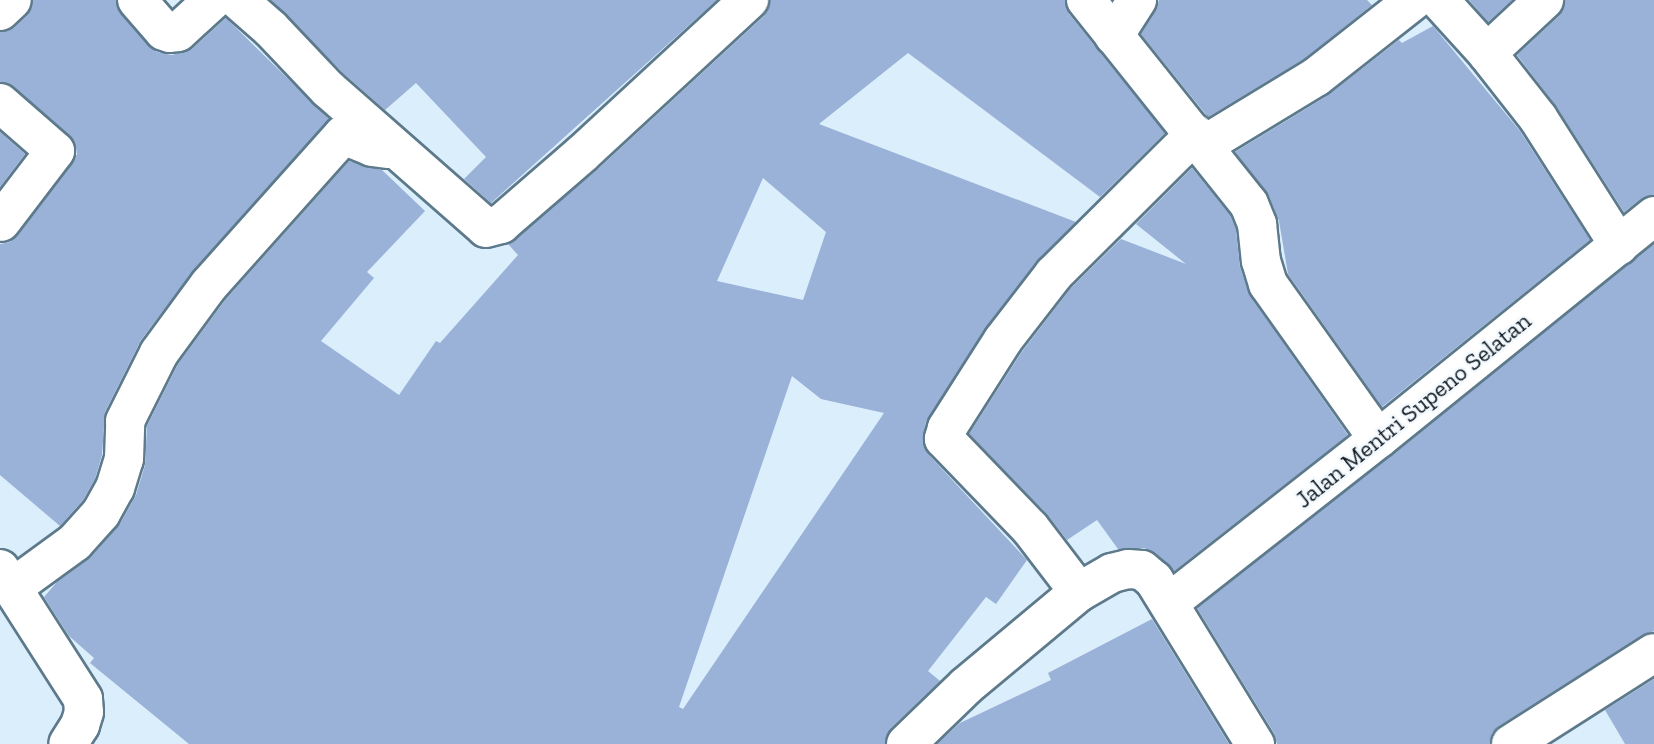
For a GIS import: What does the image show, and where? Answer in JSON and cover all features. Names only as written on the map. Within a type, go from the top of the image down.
[{"type":"street","points":[[0,11],[12,0]]},
{"type":"street","points":[[138,0],[164,31],[170,33],[178,32],[213,0]]},
{"type":"street","points":[[239,0],[396,150],[486,228],[501,224],[583,153],[749,0]]},
{"type":"street","points":[[1086,0],[1249,204],[1257,224],[1261,261],[1268,284],[1378,439]]},
{"type":"street","points":[[1114,36],[1137,0]]},
{"type":"street","points":[[1079,592],[1030,528],[944,439],[947,428],[1003,340],[1054,274],[1200,140],[1316,77],[1414,0]]},
{"type":"street","points":[[1438,0],[1487,53],[1538,118],[1619,245]]},
{"type":"street","points":[[1487,53],[1544,0]]},
{"type":"street","points":[[0,103],[55,151],[1,222]]},
{"type":"street","points":[[68,744],[85,712],[83,699],[6,579],[75,542],[101,513],[115,488],[124,459],[125,421],[159,353],[209,285],[343,135],[372,147],[396,150]]},
{"type":"street","name":"Jalan Mentri Supeno Selatan","points":[[1170,602],[1378,439],[1654,216]]},
{"type":"street","points":[[906,744],[966,686],[1079,592],[1112,573],[1128,569],[1142,570],[1170,602],[1255,744]]},
{"type":"street","points":[[1511,744],[1654,653]]},
{"type":"building","points":[[33,0],[116,0],[121,14],[148,45],[157,52],[172,55],[192,49],[226,18],[329,119],[193,271],[141,340],[105,412],[102,455],[95,479],[83,500],[60,526],[0,475],[0,244],[10,242],[18,235],[77,154],[75,143],[69,135],[14,87],[0,82],[0,32],[14,28],[27,16]]},
{"type":"building","points":[[271,0],[717,0],[491,203],[464,179],[486,157],[416,83],[385,110],[343,73]]},
{"type":"building","points":[[770,0],[1065,0],[1069,14],[1165,133],[1100,197],[908,53],[819,124],[1076,222],[1037,261],[986,327],[926,422],[923,444],[928,454],[1027,560],[996,604],[986,597],[928,671],[940,681],[891,728],[885,744],[189,744],[90,663],[94,658],[69,636],[44,597],[57,582],[91,557],[120,524],[136,495],[145,465],[147,426],[178,364],[226,299],[349,161],[382,170],[425,211],[367,272],[374,278],[321,341],[399,395],[436,341],[440,343],[518,255],[508,244],[598,169],[764,16]],"holes":[[[763,178],[826,232],[803,300],[717,281]],[[792,376],[821,399],[884,413],[683,709],[679,707]]]},
{"type":"building","points":[[1159,0],[1367,0],[1372,5],[1304,59],[1208,117],[1141,34]]},
{"type":"building","points":[[1469,0],[1512,0],[1488,22]]},
{"type":"building","points":[[1565,0],[1654,0],[1654,195],[1641,199],[1624,212],[1556,106],[1517,55],[1559,16]]},
{"type":"building","points":[[1433,26],[1520,131],[1590,240],[1382,407],[1288,274],[1279,221],[1269,196],[1235,152],[1327,96],[1399,40],[1402,43]]},
{"type":"building","points":[[0,132],[25,154],[0,187]]},
{"type":"building","points":[[1192,168],[1230,215],[1236,229],[1240,267],[1250,296],[1348,435],[1174,571],[1156,553],[1144,548],[1118,549],[1097,520],[1067,540],[1046,513],[969,434],[1021,353],[1070,289],[1121,239],[1186,264],[1136,224]]},
{"type":"building","points":[[1654,244],[1654,631],[1642,635],[1499,726],[1492,733],[1489,744],[1277,744],[1274,733],[1197,608]]},
{"type":"building","points":[[1152,619],[1229,744],[937,744],[960,723],[1051,680],[1048,673]]},
{"type":"building","points":[[1654,679],[1654,744],[1625,744],[1605,710]]}]
